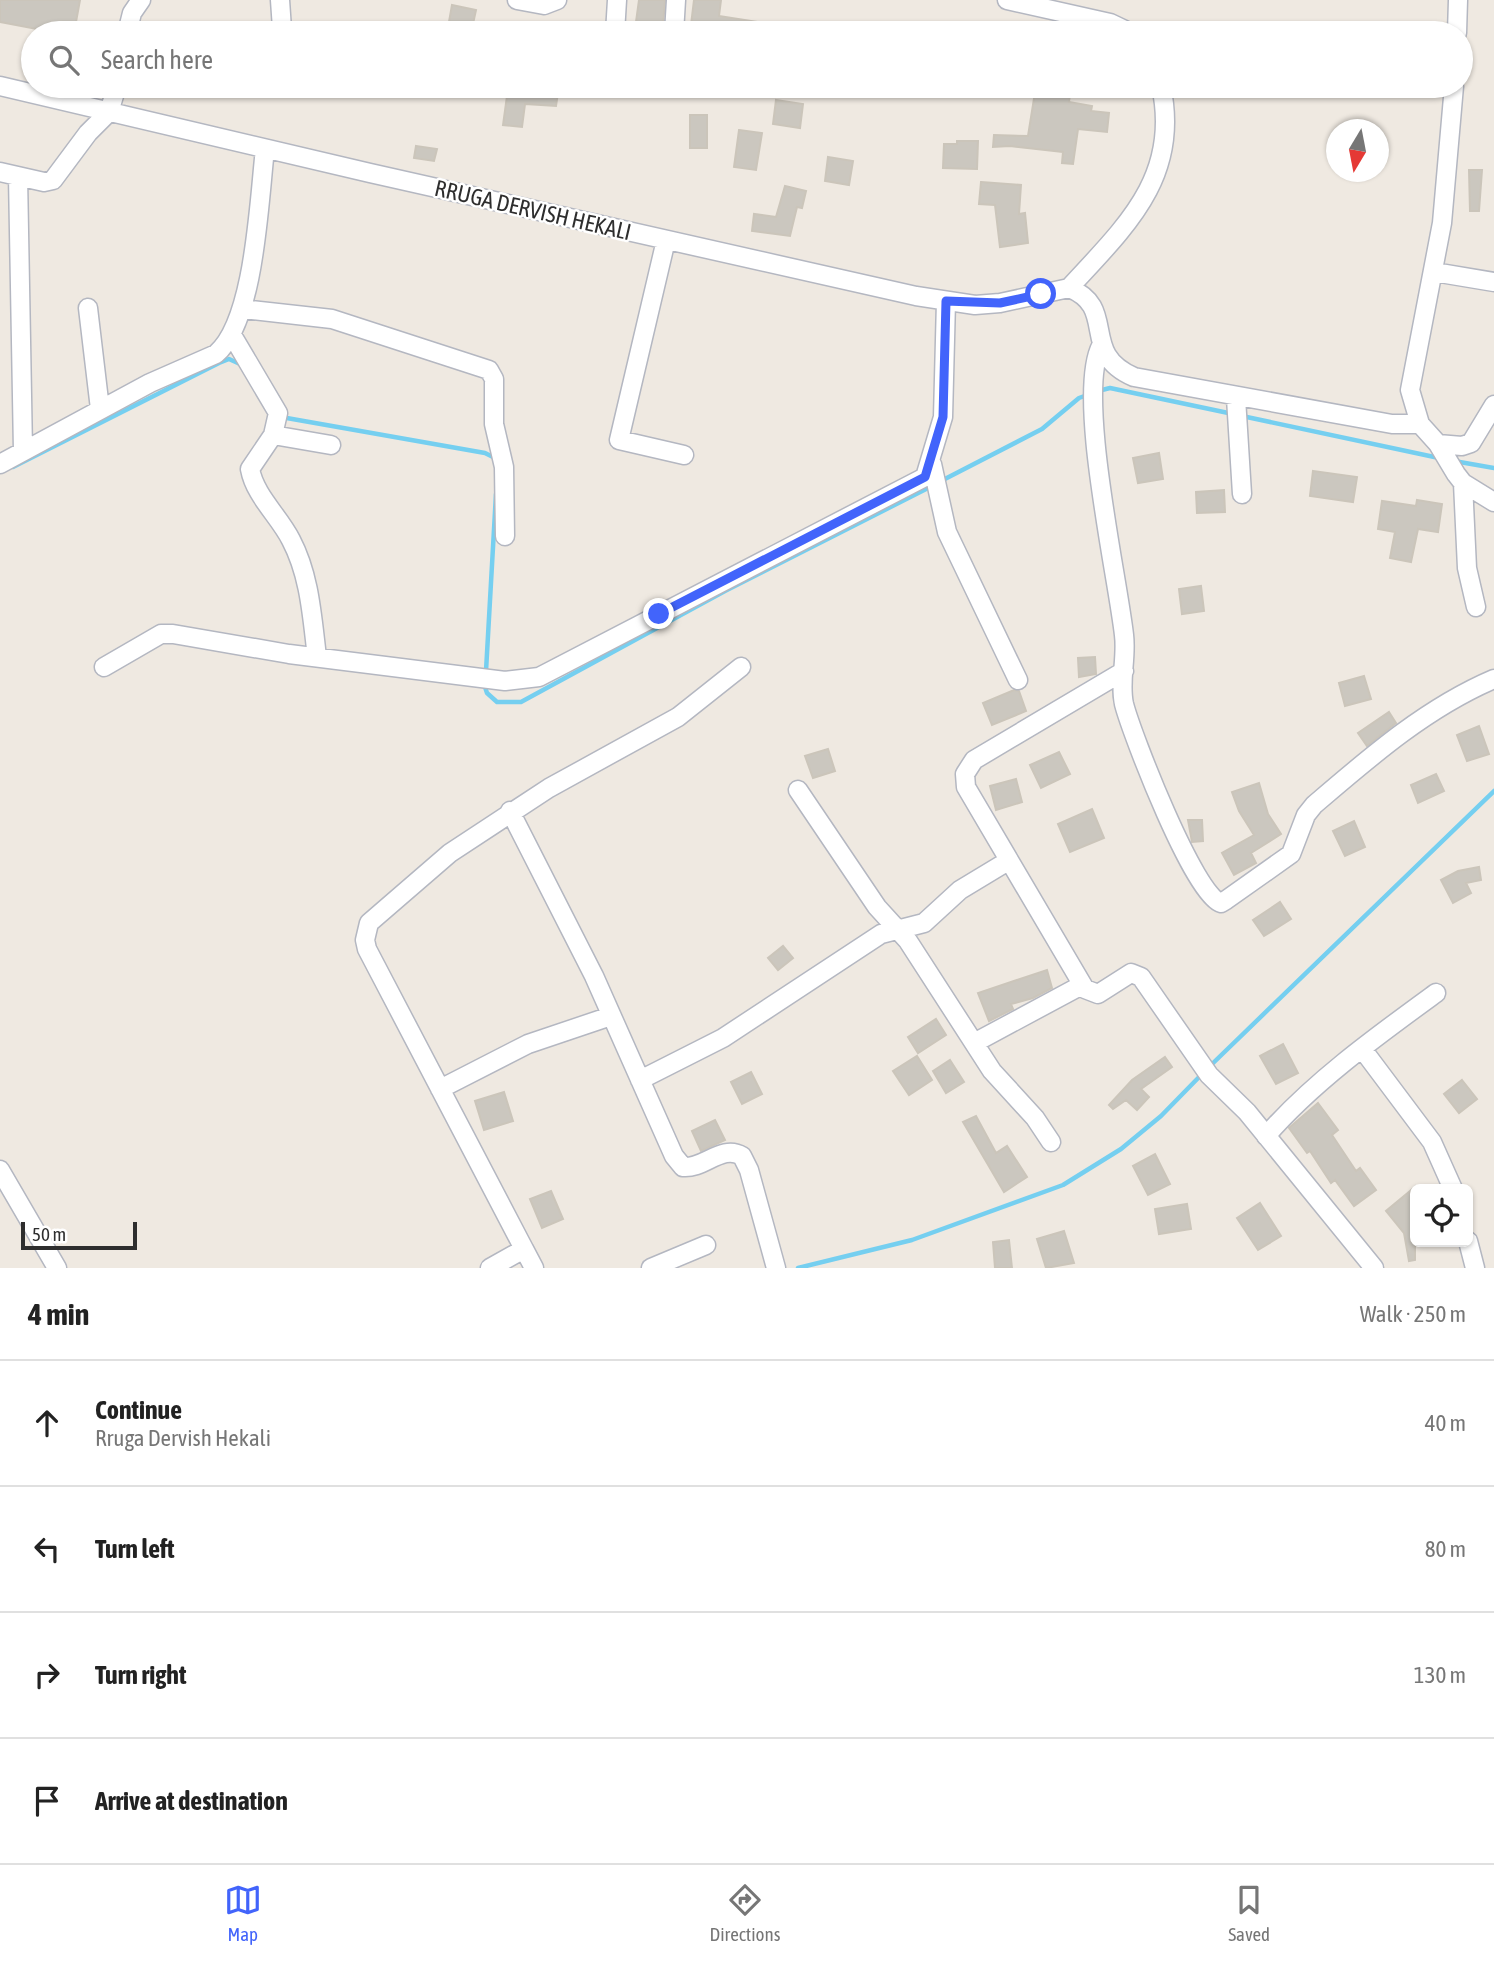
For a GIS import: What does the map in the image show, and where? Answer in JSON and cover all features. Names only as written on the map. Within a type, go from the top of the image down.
[{"type":"street","points":[[280,0],[281,21]]},
{"type":"street","points":[[517,0],[544,5],[556,0]]},
{"type":"street","points":[[616,21],[617,0]]},
{"type":"street","points":[[675,21],[676,0]]},
{"type":"street","points":[[1007,0],[1101,21]]},
{"type":"street","points":[[1457,21],[1458,0]]},
{"type":"street","name":"RRUGA DERVISH HEKALI","points":[[0,86],[21,91]]},
{"type":"street","name":"RRUGA DERVISH HEKALI","points":[[50,98],[666,240],[946,301],[1000,303],[1069,288]]},
{"type":"street","points":[[23,451],[9,174],[44,182],[53,180],[88,133],[109,112],[113,98]]},
{"type":"street","points":[[1163,98],[1165,114],[1157,173],[1146,199],[1069,288],[1083,294],[1092,302],[1101,346],[1111,364],[1134,377],[1237,412],[1420,424]]},
{"type":"street","points":[[1453,98],[1434,272],[1410,390],[1420,424],[1440,447],[1460,478],[1494,502]]},
{"type":"street","points":[[0,464],[100,409],[216,354],[232,335],[243,309],[265,149]]},
{"type":"street","points":[[666,240],[619,440],[684,456]]},
{"type":"street","points":[[1434,272],[1494,282]]},
{"type":"street","points":[[946,301],[943,417],[933,470],[939,499],[957,555],[1018,680]]},
{"type":"street","points":[[88,308],[100,409]]},
{"type":"street","points":[[243,309],[332,319],[489,370],[494,379],[496,440],[503,467],[505,536]]},
{"type":"street","points":[[232,335],[275,425],[331,445]]},
{"type":"street","points":[[1101,346],[1094,362],[1093,414],[1124,634],[1125,705],[1149,775],[1186,853],[1213,899],[1221,903],[1291,854],[1297,846],[1306,815],[1314,805],[1392,739],[1494,678]]},
{"type":"street","points":[[1440,447],[1471,443],[1494,405]]},
{"type":"street","points":[[1237,412],[1242,495]]},
{"type":"street","points":[[275,425],[250,469],[260,492],[290,539],[305,571],[317,657]]},
{"type":"street","points":[[104,667],[161,634],[505,681],[539,677],[780,550],[917,483],[933,470]]},
{"type":"street","points":[[1460,478],[1463,530],[1475,607]]},
{"type":"street","points":[[534,1268],[367,949],[366,932],[369,923],[409,886],[510,811],[678,717],[741,667]]},
{"type":"street","points":[[1124,671],[968,766],[965,774],[966,787],[1083,985],[1091,993],[1104,992],[1125,975],[1136,973],[1206,1071],[1266,1136],[1374,1268]]},
{"type":"street","points":[[799,790],[877,907],[898,929],[1002,1085],[1035,1118],[1051,1142]]},
{"type":"street","points":[[510,811],[572,930],[678,1163],[683,1167],[699,1167],[731,1152],[746,1161],[776,1268]]},
{"type":"street","points":[[640,1080],[723,1038],[881,934],[914,928],[924,923],[960,890],[1008,861]]},
{"type":"street","points":[[974,1043],[1083,985]]},
{"type":"street","points":[[1266,1136],[1299,1102],[1436,993]]},
{"type":"street","points":[[440,1088],[528,1044],[611,1016]]},
{"type":"street","points":[[1363,1050],[1432,1142],[1451,1184]]},
{"type":"street","points":[[0,1170],[57,1268]]},
{"type":"street","points":[[651,1268],[706,1245]]},
{"type":"street","points":[[1470,1247],[1475,1268]]},
{"type":"street","points":[[490,1268],[524,1249]]},
{"type":"building","points":[[0,0],[80,0],[76,21],[21,21],[21,26],[0,22]]},
{"type":"building","points":[[639,0],[665,0],[663,21],[636,21]]},
{"type":"building","points":[[694,0],[721,0],[719,16],[752,21],[691,21]]},
{"type":"building","points":[[452,5],[476,10],[474,21],[449,21]]},
{"type":"building","points":[[507,98],[557,98],[556,106],[525,104],[522,127],[503,125]]},
{"type":"building","points":[[1034,98],[1070,98],[1069,102],[1092,106],[1091,111],[1109,113],[1107,132],[1078,129],[1073,164],[1062,163],[1063,152],[1010,146],[993,147],[994,135],[1028,136]]},
{"type":"building","points":[[776,100],[803,104],[800,128],[773,124]]},
{"type":"building","points":[[690,115],[707,115],[707,148],[690,148]]},
{"type":"building","points":[[739,130],[762,133],[756,170],[734,167]]},
{"type":"building","points":[[957,141],[978,141],[977,169],[943,168],[944,144],[957,144]]},
{"type":"building","points":[[416,146],[437,149],[434,161],[414,158]]},
{"type":"building","points":[[828,157],[853,161],[849,185],[825,181]]},
{"type":"building","points":[[1469,170],[1482,170],[1479,211],[1470,211]]},
{"type":"building","points":[[981,182],[1021,185],[1019,214],[1025,213],[1028,243],[1000,247],[995,205],[979,204]]},
{"type":"building","points":[[785,186],[806,191],[802,208],[797,207],[790,236],[752,231],[754,214],[776,217]]},
{"type":"building","points":[[1159,453],[1163,479],[1138,483],[1133,458]]},
{"type":"building","points":[[1313,471],[1357,477],[1353,502],[1310,496]]},
{"type":"building","points":[[1224,490],[1225,512],[1197,513],[1196,492]]},
{"type":"building","points":[[1417,500],[1442,504],[1438,532],[1418,529],[1411,562],[1390,558],[1395,532],[1378,529],[1382,501],[1416,506]]},
{"type":"building","points":[[1201,586],[1204,611],[1182,614],[1179,589]]},
{"type":"building","points":[[1095,657],[1096,674],[1079,677],[1078,658]]},
{"type":"building","points":[[1364,676],[1371,699],[1345,706],[1339,683]]},
{"type":"building","points":[[1014,690],[1019,691],[1026,711],[992,725],[983,703]]},
{"type":"building","points":[[1389,712],[1396,723],[1367,746],[1358,733]]},
{"type":"building","points":[[1479,726],[1489,754],[1467,761],[1457,735]]},
{"type":"building","points":[[828,749],[835,771],[813,778],[805,756]]},
{"type":"building","points":[[1059,752],[1070,774],[1041,788],[1030,765]]},
{"type":"building","points":[[1436,774],[1444,791],[1418,803],[1411,785]]},
{"type":"building","points":[[1016,779],[1022,802],[996,810],[990,786]]},
{"type":"building","points":[[1259,783],[1268,814],[1281,834],[1251,853],[1256,863],[1234,875],[1222,853],[1254,835],[1239,811],[1232,792]]},
{"type":"building","points":[[1092,809],[1104,838],[1070,852],[1058,824]]},
{"type":"building","points":[[1188,820],[1202,820],[1203,841],[1192,842]]},
{"type":"building","points":[[1354,821],[1365,847],[1345,856],[1333,831]]},
{"type":"building","points":[[1479,867],[1481,880],[1466,883],[1471,893],[1453,903],[1441,880],[1458,871]]},
{"type":"building","points":[[1280,902],[1291,919],[1264,936],[1253,920]]},
{"type":"building","points":[[783,946],[793,958],[778,970],[768,958]]},
{"type":"building","points":[[1047,970],[1052,988],[1033,998],[1011,1004],[1013,1009],[989,1021],[978,993]]},
{"type":"building","points":[[936,1019],[946,1035],[918,1053],[908,1037]]},
{"type":"building","points":[[1283,1044],[1298,1073],[1276,1084],[1260,1056]]},
{"type":"building","points":[[917,1056],[932,1080],[909,1095],[893,1071]]},
{"type":"building","points":[[1165,1057],[1172,1067],[1141,1089],[1149,1097],[1137,1110],[1126,1100],[1113,1109],[1109,1105],[1132,1080]]},
{"type":"building","points":[[950,1060],[964,1082],[946,1093],[933,1071]]},
{"type":"building","points":[[751,1072],[762,1094],[742,1104],[731,1082]]},
{"type":"building","points":[[1462,1080],[1477,1099],[1459,1113],[1444,1094]]},
{"type":"building","points":[[504,1092],[513,1121],[484,1130],[475,1101]]},
{"type":"building","points":[[1318,1103],[1338,1130],[1332,1135],[1356,1171],[1360,1168],[1376,1190],[1354,1206],[1335,1180],[1331,1183],[1310,1151],[1307,1153],[1289,1128]]},
{"type":"building","points":[[976,1116],[996,1153],[1007,1146],[1027,1177],[1004,1192],[963,1122]]},
{"type":"building","points":[[715,1120],[725,1140],[701,1151],[692,1131]]},
{"type":"building","points":[[1155,1154],[1170,1184],[1148,1195],[1133,1166]]},
{"type":"building","points":[[551,1191],[563,1219],[542,1228],[530,1199]]},
{"type":"building","points":[[1410,1191],[1410,1247],[1415,1247],[1415,1260],[1409,1261],[1404,1233],[1386,1211]]},
{"type":"building","points":[[1260,1203],[1281,1236],[1258,1250],[1237,1218]]},
{"type":"building","points":[[1187,1204],[1191,1229],[1159,1234],[1155,1209]]},
{"type":"building","points":[[1064,1231],[1074,1263],[1046,1268],[1037,1239]]},
{"type":"building","points":[[1009,1240],[1012,1268],[995,1268],[993,1242]]},
{"type":"waterway","points":[[13,467],[219,363],[229,359],[240,364]]},
{"type":"waterway","points":[[1098,391],[1110,388],[1233,414]]},
{"type":"waterway","points":[[941,481],[1042,429],[1079,398],[1090,394]]},
{"type":"waterway","points":[[1242,416],[1439,458]]},
{"type":"waterway","points":[[281,417],[485,453],[495,458]]},
{"type":"waterway","points":[[1454,461],[1494,468]]},
{"type":"waterway","points":[[484,684],[487,693],[497,702],[521,702],[725,591],[934,485]]},
{"type":"waterway","points":[[486,671],[496,494]]},
{"type":"waterway","points":[[1209,1067],[1494,791]]},
{"type":"waterway","points":[[798,1268],[912,1240],[1063,1185],[1121,1149],[1161,1116],[1203,1073]]},
{"type":"route","points":[[659,614],[925,477],[932,464],[943,417],[947,347],[946,301],[975,305],[1000,303],[1041,294]]}]
